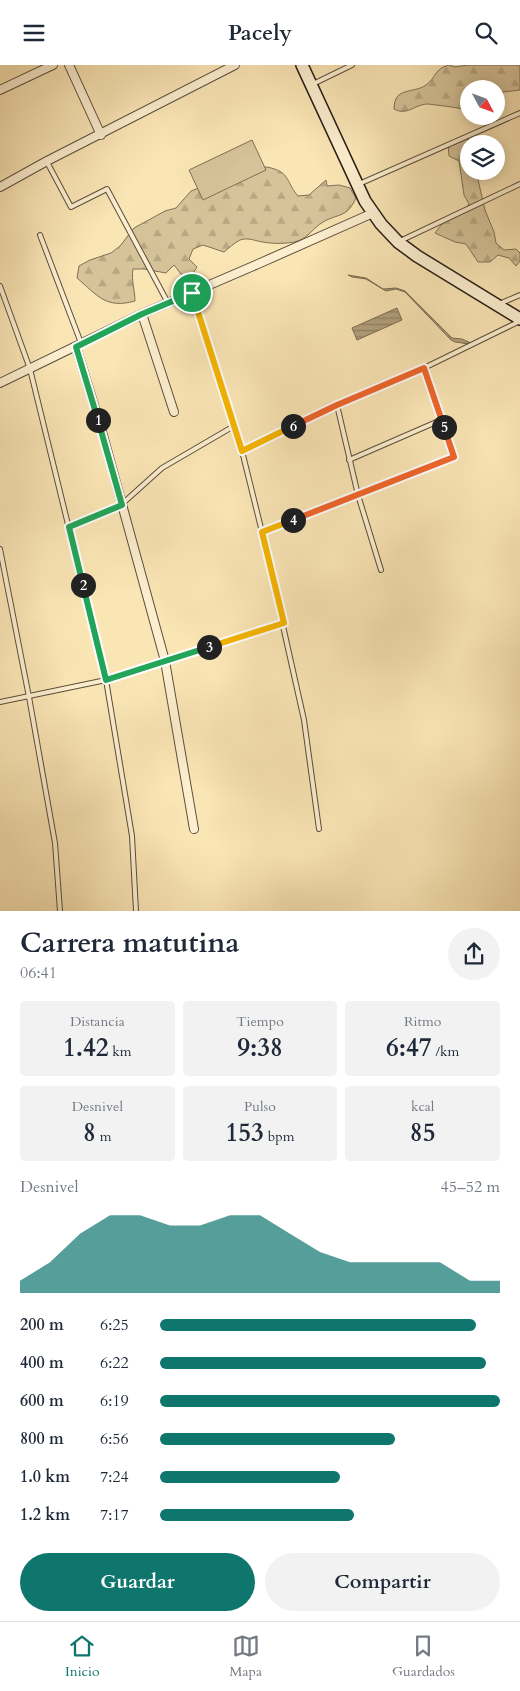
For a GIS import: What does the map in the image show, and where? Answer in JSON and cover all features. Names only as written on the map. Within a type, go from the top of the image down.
[{"type":"main road","points":[[302,65],[357,185],[373,213],[398,242],[417,256],[520,320]]},
{"type":"street","points":[[0,89],[53,65]]},
{"type":"street","points":[[69,65],[101,135]]},
{"type":"street","points":[[0,187],[235,65]]},
{"type":"street","points":[[0,383],[142,314],[373,213]]},
{"type":"street","points":[[142,314],[174,412]]},
{"type":"street","points":[[78,345],[165,661],[194,829]]},
{"type":"lane","points":[[311,85],[352,65]]},
{"type":"lane","points":[[357,185],[520,113]]},
{"type":"lane","points":[[47,161],[72,207],[107,189],[168,303]]},
{"type":"lane","points":[[398,242],[520,184]]},
{"type":"lane","points":[[40,235],[78,345]]},
{"type":"lane","points":[[0,286],[30,369],[106,680],[132,836],[136,911]]},
{"type":"lane","points":[[192,293],[242,451],[284,623],[304,720],[319,829]]},
{"type":"lane","points":[[497,305],[520,295]]},
{"type":"lane","points":[[242,451],[337,405],[424,368],[520,320]]},
{"type":"lane","points":[[262,532],[454,457],[424,368]]},
{"type":"lane","points":[[337,405],[358,495],[381,570]]},
{"type":"lane","points":[[349,460],[442,420]]},
{"type":"lane","points":[[69,527],[122,505],[162,468],[234,426]]},
{"type":"lane","points":[[0,549],[55,843],[60,911]]},
{"type":"lane","points":[[0,702],[106,680],[284,623]]},
{"type":"green space","points":[[449,65],[455,67],[468,65],[518,65],[520,66],[520,90],[505,92],[505,80],[460,80],[460,109],[427,104],[407,111],[394,109],[397,97],[426,85],[444,67]]},
{"type":"green space","points":[[460,138],[460,168],[459,161],[449,156],[448,144]]},
{"type":"green space","points":[[252,140],[266,170],[203,200],[189,170]]},
{"type":"green space","points":[[267,167],[284,174],[298,196],[309,195],[326,180],[327,186],[339,185],[350,188],[356,198],[346,212],[323,222],[298,241],[267,243],[246,239],[238,241],[224,252],[203,245],[193,249],[189,259],[197,267],[191,276],[181,274],[174,265],[166,273],[133,269],[132,278],[135,301],[125,303],[109,302],[97,295],[77,278],[79,266],[111,253],[120,246],[134,228],[165,211],[176,208],[191,191],[245,170]]},
{"type":"green space","points":[[462,180],[478,180],[485,210],[494,232],[496,243],[504,250],[516,249],[520,253],[520,261],[516,266],[509,258],[498,255],[490,262],[478,262],[466,244],[455,242],[435,233],[445,221],[466,208],[469,204],[464,195]]},
{"type":"shaded area","points":[[348,275],[366,278],[383,289],[396,288],[405,291],[452,338],[462,339],[471,343],[451,340],[405,292],[396,289],[386,291],[366,279]]},
{"type":"shaded area","points":[[397,308],[402,320],[357,340],[352,328]]},
{"type":"route","points":[[192,293],[242,451],[337,405],[424,368],[454,457],[262,532],[284,623],[106,680],[69,527],[122,505],[76,347],[142,314],[192,293]]}]
